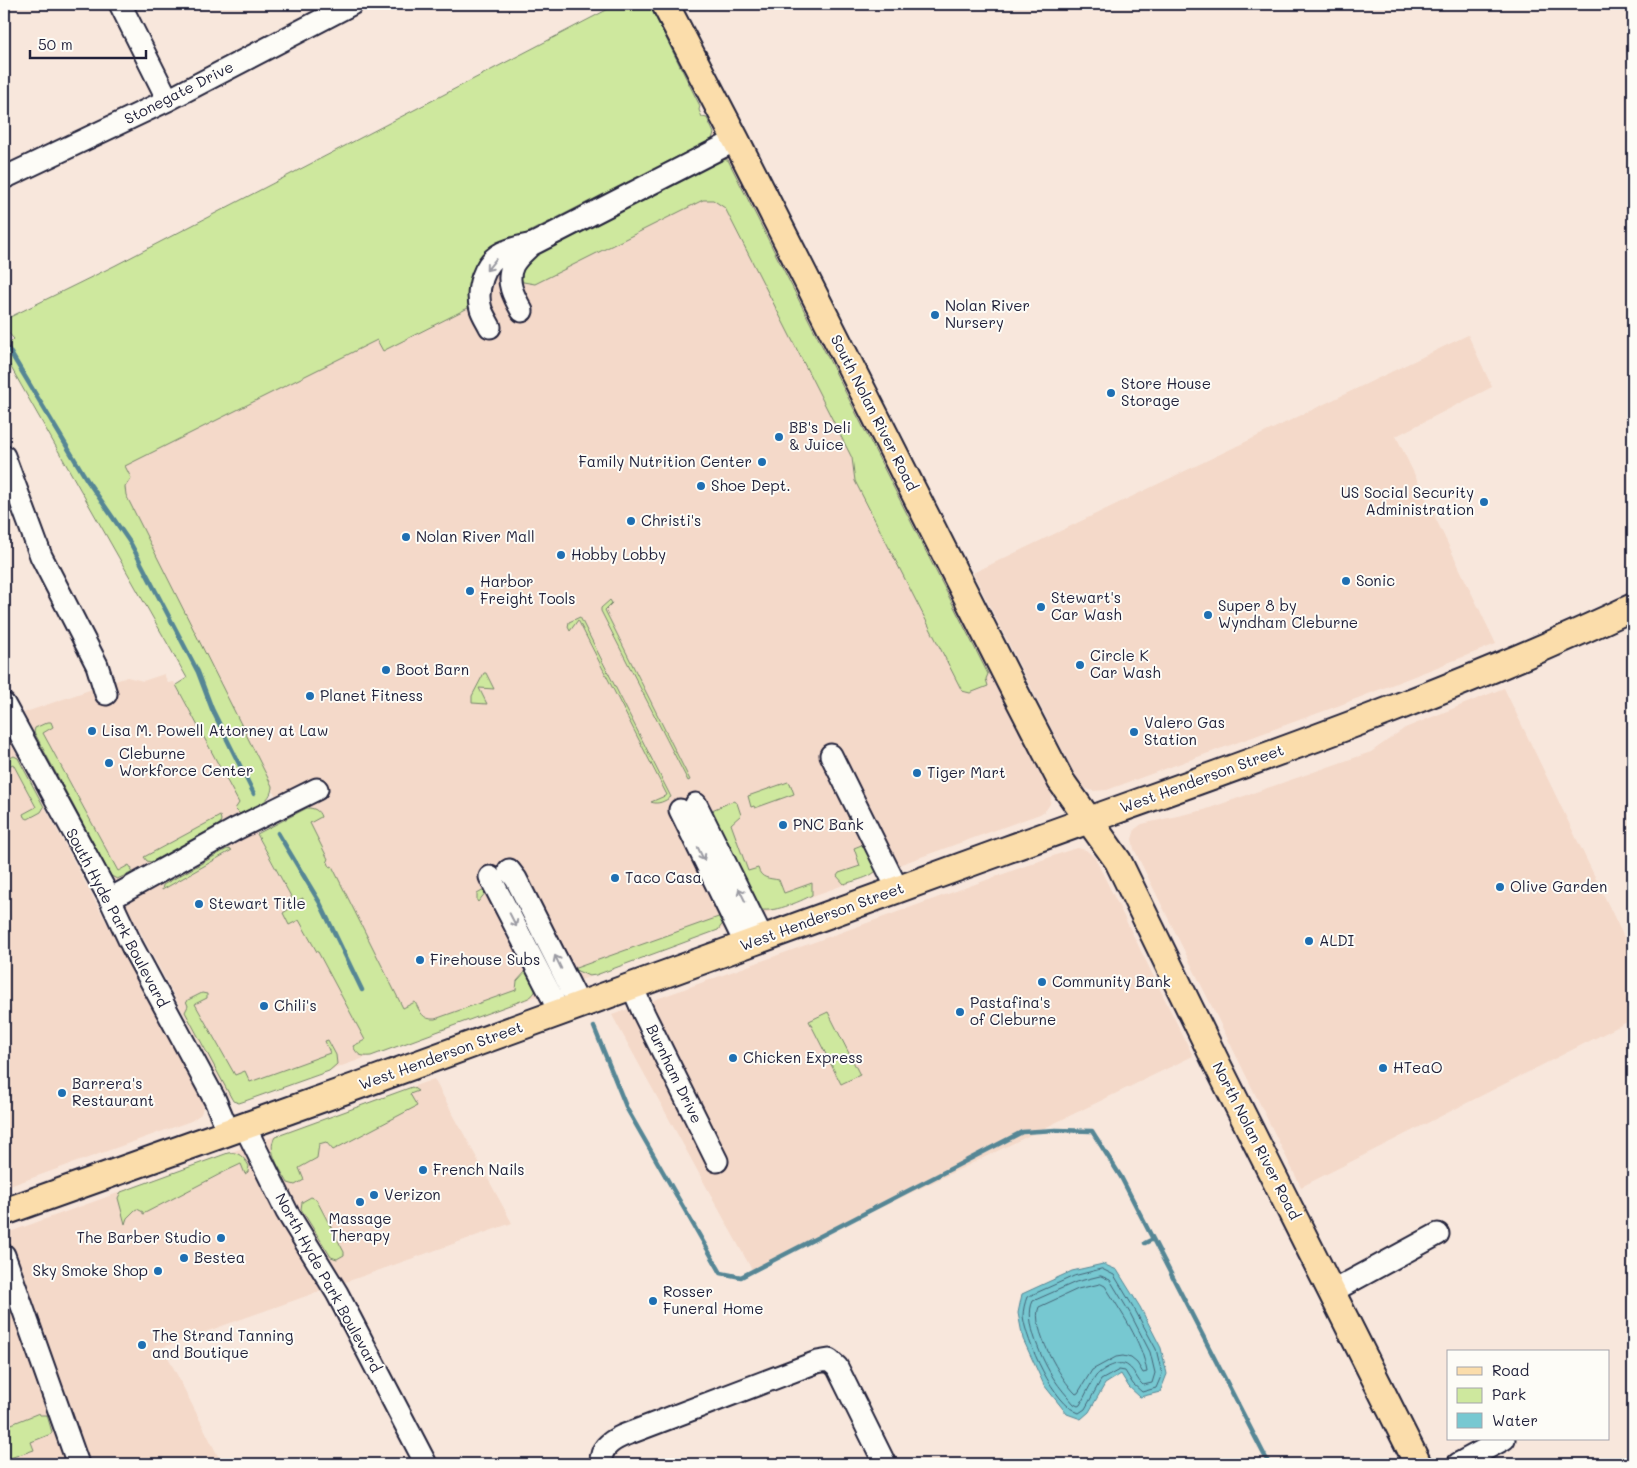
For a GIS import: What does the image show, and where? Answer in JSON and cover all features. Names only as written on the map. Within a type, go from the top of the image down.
[{"type":"main road","name":"South Nolan River Road","points":[[665,4],[736,140],[1025,712],[1061,781],[1088,820]]},
{"type":"main road","name":"West Henderson Street","points":[[4,1212],[237,1130],[1088,820],[1242,766],[1419,698],[1633,607]]},
{"type":"main road","name":"North Nolan River Road","points":[[1088,820],[1118,861],[1418,1464]]},
{"type":"street","points":[[120,4],[168,100]]},
{"type":"street","name":"Stonegate Drive","points":[[4,178],[168,100],[352,4]]},
{"type":"street","points":[[490,326],[481,309],[479,295],[487,268],[500,254],[512,248],[533,244],[736,140]]},
{"type":"street","points":[[522,311],[510,286],[510,273],[513,263],[533,244]]},
{"type":"street","points":[[4,456],[41,556],[97,665],[106,694]]},
{"type":"street","name":"South Hyde Park Boulevard","points":[[4,706],[110,899],[132,946],[215,1100],[237,1130]]},
{"type":"street","points":[[836,753],[903,888]]},
{"type":"street","points":[[110,899],[236,829],[317,789]]},
{"type":"street","points":[[688,807],[755,942]]},
{"type":"street","points":[[500,874],[548,990],[569,1010]]},
{"type":"street","name":"Burnham Drive","points":[[632,986],[717,1161]]},
{"type":"street","name":"North Hyde Park Boulevard","points":[[237,1130],[337,1293],[426,1464]]},
{"type":"street","points":[[1332,1292],[1438,1234]]},
{"type":"street","points":[[4,1255],[78,1464]]},
{"type":"street","points":[[601,1464],[602,1452],[608,1444],[622,1436],[817,1362],[829,1360],[837,1366],[885,1464]]},
{"type":"street","points":[[1458,1464],[1502,1440]]},
{"type":"shaded area","points":[[719,131],[1048,785],[1052,794],[1050,804],[1040,814],[409,1042],[241,1102],[229,1098],[23,713],[127,677],[143,681],[164,674],[168,683],[174,682],[295,905],[325,889],[94,452]]},
{"type":"shaded area","points":[[1468,335],[1492,387],[1396,436],[1496,644],[1335,707],[1107,790],[1093,791],[1081,787],[973,573]]},
{"type":"shaded area","points":[[1504,688],[1633,956],[1633,1019],[1301,1187],[1134,849],[1132,839],[1135,829],[1142,824],[1204,810],[1371,752],[1405,728]]},
{"type":"shaded area","points":[[4,731],[204,1104],[201,1114],[191,1121],[4,1188]]},
{"type":"shaded area","points":[[1078,848],[1086,850],[1095,858],[1193,1056],[752,1270],[612,1015]]},
{"type":"shaded area","points":[[434,1079],[512,1223],[163,1347],[222,1464],[4,1464],[4,1234]]},
{"type":"green space","points":[[618,4],[649,4],[700,106],[699,110],[702,117],[707,118],[714,133],[712,139],[519,237],[471,300],[470,307],[383,351],[377,340],[125,466],[131,478],[125,487],[126,495],[272,786],[269,797],[265,801],[240,814],[235,809],[239,803],[176,685],[187,678],[4,355],[4,338],[10,343],[14,339],[4,328],[4,320],[114,266]]},
{"type":"green space","points":[[720,159],[728,160],[988,674],[986,679],[988,686],[970,693],[962,691],[855,481],[852,458],[725,208],[713,200],[703,200],[535,284],[523,282],[519,276],[525,258]]},
{"type":"green space","points":[[610,600],[612,603],[605,610],[690,780],[688,781],[601,611],[601,608]]},
{"type":"green space","points":[[580,617],[671,797],[664,801],[659,803],[651,802],[667,795],[578,620],[570,631],[568,627],[569,622]]},
{"type":"green space","points":[[484,673],[486,673],[494,689],[479,688],[487,704],[472,703],[472,696]]},
{"type":"green space","points":[[51,722],[53,727],[43,733],[118,871],[129,865],[132,869],[131,873],[117,879],[111,876],[34,732],[35,728]]},
{"type":"green space","points":[[14,756],[18,758],[44,807],[41,812],[28,819],[23,814],[36,807],[13,764],[4,768],[4,761]]},
{"type":"green space","points":[[827,768],[832,770],[880,864],[875,872],[870,875],[844,884],[837,876],[839,873],[860,866],[854,848],[864,844],[857,826],[852,827],[834,778],[828,773]]},
{"type":"green space","points":[[788,782],[794,794],[755,808],[754,806],[751,807],[748,796]]},
{"type":"green space","points":[[733,801],[737,803],[741,815],[731,824],[748,871],[758,868],[763,876],[779,880],[784,893],[812,883],[812,895],[778,909],[758,909],[756,901],[712,813],[712,810]]},
{"type":"green space","points":[[307,808],[316,810],[321,817],[310,823],[330,867],[332,866],[403,1008],[415,1002],[425,1017],[435,1019],[516,990],[517,981],[526,971],[486,892],[477,901],[477,894],[486,889],[537,985],[533,995],[371,1056],[362,1056],[356,1052],[353,1046],[365,1040],[299,920],[289,925],[283,913],[303,900],[303,898],[294,902],[257,834]]},
{"type":"green space","points":[[220,816],[220,824],[151,862],[147,861],[144,857]]},
{"type":"green space","points":[[227,849],[232,850],[162,890],[163,885]]},
{"type":"green space","points":[[724,915],[724,922],[718,930],[596,975],[589,976],[573,969]]},
{"type":"green space","points":[[202,993],[207,994],[207,998],[195,1004],[235,1075],[245,1071],[250,1082],[330,1053],[325,1041],[328,1040],[336,1055],[337,1064],[329,1071],[245,1101],[239,1103],[233,1101],[185,1012],[188,1006],[186,1001]]},
{"type":"green space","points":[[828,1012],[860,1075],[841,1084],[809,1021]]},
{"type":"green space","points":[[412,1087],[418,1091],[410,1094],[417,1106],[333,1150],[326,1142],[319,1144],[317,1158],[299,1168],[304,1180],[295,1185],[288,1183],[273,1154],[272,1148],[275,1137]]},
{"type":"green space","points":[[228,1153],[235,1153],[243,1157],[249,1166],[248,1172],[245,1174],[241,1164],[143,1214],[143,1212],[137,1209],[135,1210],[127,1218],[125,1224],[118,1198],[121,1192]]},
{"type":"green space","points":[[311,1197],[316,1199],[344,1252],[344,1255],[337,1259],[331,1257],[301,1209],[302,1202]]},
{"type":"green space","points":[[39,1413],[40,1415],[47,1415],[51,1434],[31,1442],[34,1450],[4,1460],[4,1427]]},
{"type":"water","points":[[1103,1264],[1117,1270],[1140,1307],[1161,1348],[1167,1374],[1160,1392],[1140,1397],[1129,1387],[1121,1374],[1105,1384],[1089,1412],[1081,1419],[1067,1414],[1044,1385],[1023,1339],[1018,1313],[1022,1294],[1072,1271]]},
{"type":"waterway","points":[[4,344],[87,480],[131,544],[198,672],[212,709],[254,794]]},
{"type":"waterway","points":[[278,833],[320,903],[362,990]]},
{"type":"waterway","points":[[594,1027],[627,1109],[721,1273],[741,1277],[1022,1132],[1056,1130],[1092,1131],[1121,1177],[1269,1464]]},
{"type":"waterway","points":[[1145,1243],[1153,1239]]},
{"type":"place","name":"Nolan River Nursery","points":[[935,315]]},
{"type":"place","name":"Store House Storage","points":[[1111,393]]},
{"type":"place","name":"BB's Deli & Juice","points":[[779,437]]},
{"type":"place","name":"Family Nutrition Center","points":[[762,462]]},
{"type":"place","name":"Shoe Dept.","points":[[701,486]]},
{"type":"place","name":"US Social Security Administration","points":[[1484,502]]},
{"type":"place","name":"Christi's","points":[[631,521]]},
{"type":"place","name":"Nolan River Mall","points":[[406,537]]},
{"type":"place","name":"Hobby Lobby","points":[[561,555]]},
{"type":"place","name":"Sonic","points":[[1346,581]]},
{"type":"place","name":"Harbor Freight Tools","points":[[470,591]]},
{"type":"place","name":"Stewart's Car Wash","points":[[1041,607]]},
{"type":"place","name":"Super 8 by Wyndham Cleburne","points":[[1208,615]]},
{"type":"place","name":"Circle K Car Wash","points":[[1080,665]]},
{"type":"place","name":"Boot Barn","points":[[386,670]]},
{"type":"place","name":"Planet Fitness","points":[[310,696]]},
{"type":"place","name":"Lisa M. Powell Attorney at Law","points":[[92,731]]},
{"type":"place","name":"Valero Gas Station","points":[[1134,732]]},
{"type":"place","name":"Cleburne Workforce Center","points":[[109,763]]},
{"type":"place","name":"Tiger Mart","points":[[917,773]]},
{"type":"place","name":"PNC Bank","points":[[783,825]]},
{"type":"place","name":"Taco Casa","points":[[615,878]]},
{"type":"place","name":"Olive Garden","points":[[1500,887]]},
{"type":"place","name":"Stewart Title","points":[[199,904]]},
{"type":"place","name":"ALDI","points":[[1309,941]]},
{"type":"place","name":"Firehouse Subs","points":[[420,960]]},
{"type":"place","name":"Community Bank","points":[[1042,982]]},
{"type":"place","name":"Chili's","points":[[264,1006]]},
{"type":"place","name":"Pastafina's of Cleburne","points":[[960,1012]]},
{"type":"place","name":"Chicken Express","points":[[733,1058]]},
{"type":"place","name":"HTeaO","points":[[1383,1068]]},
{"type":"place","name":"Barrera's Restaurant","points":[[62,1093]]},
{"type":"place","name":"French Nails","points":[[423,1170]]},
{"type":"place","name":"Verizon","points":[[374,1195]]},
{"type":"place","name":"Massage Therapy","points":[[360,1202]]},
{"type":"place","name":"The Barber Studio","points":[[221,1238]]},
{"type":"place","name":"Bestea","points":[[184,1258]]},
{"type":"place","name":"Sky Smoke Shop","points":[[158,1271]]},
{"type":"place","name":"Rosser Funeral Home","points":[[653,1301]]},
{"type":"place","name":"The Strand Tanning and Boutique","points":[[142,1345]]}]
